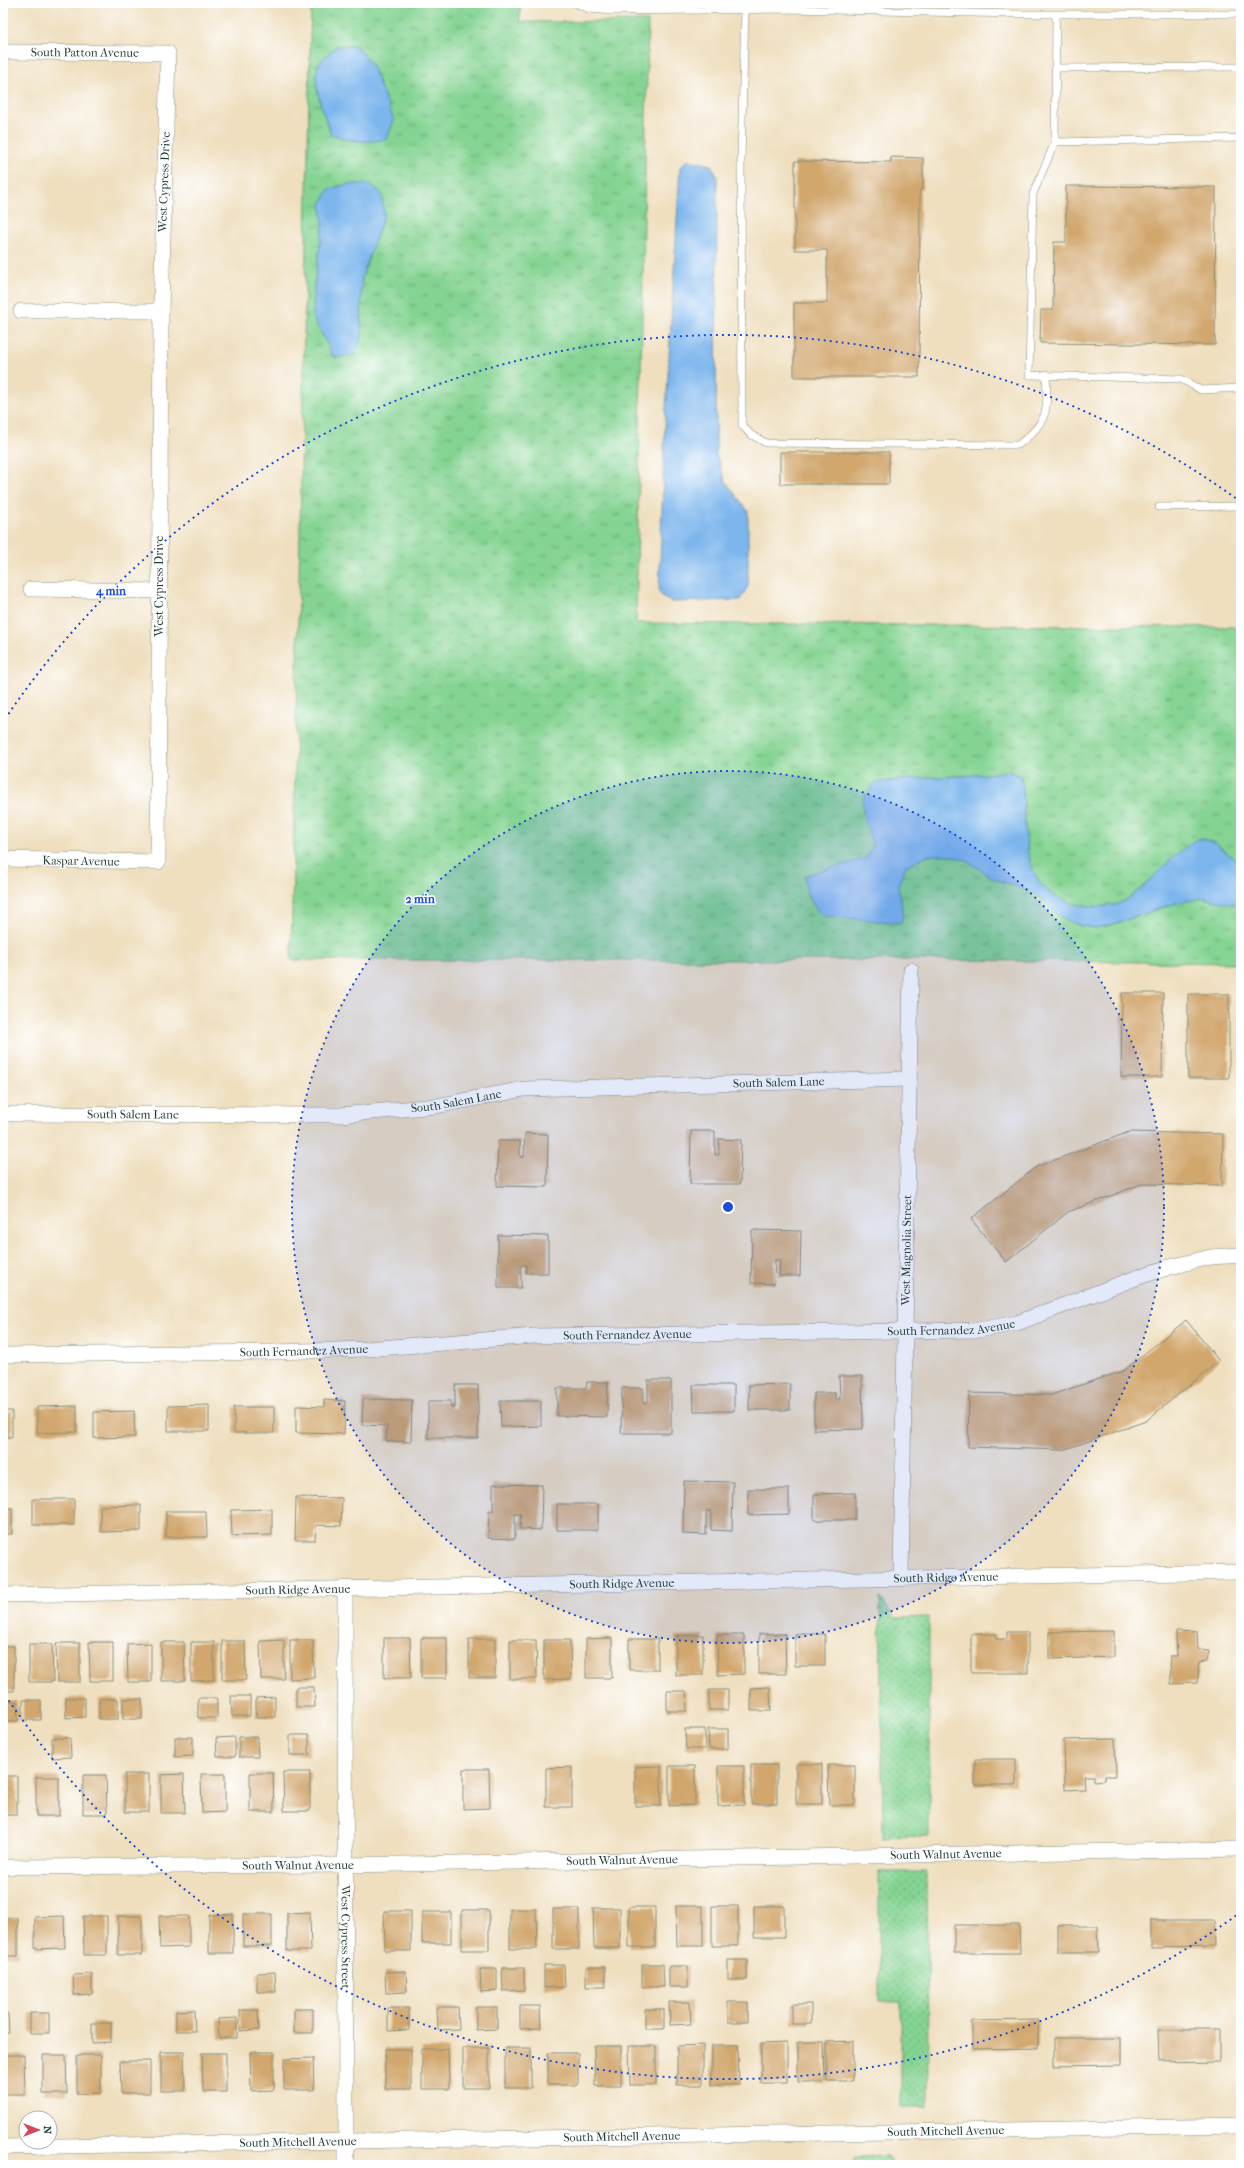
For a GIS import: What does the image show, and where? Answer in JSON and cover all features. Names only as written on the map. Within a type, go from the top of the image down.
[{"type":"street","name":"South Patton Avenue","points":[[3,52],[168,54]]},
{"type":"street","name":"West Cypress Drive","points":[[158,862],[161,311],[168,54]]},
{"type":"street","points":[[21,311],[161,311]]},
{"type":"street","points":[[31,589],[159,591]]},
{"type":"street","name":"Kaspar Avenue","points":[[3,859],[158,862]]},
{"type":"street","name":"West Magnolia Street","points":[[901,1579],[911,970]]},
{"type":"street","name":"South Salem Lane","points":[[3,1114],[340,1115],[436,1106],[524,1089],[909,1079]]},
{"type":"street","name":"South Fernandez Avenue","points":[[3,1355],[274,1352],[366,1349],[534,1336],[978,1330],[1017,1323],[1141,1276],[1211,1257],[1241,1255]]},
{"type":"street","name":"South Ridge Avenue","points":[[3,1595],[1241,1572]]},
{"type":"street","name":"West Cypress Street","points":[[345,1588],[346,2165]]},
{"type":"street","name":"South Walnut Avenue","points":[[3,1867],[345,1864],[1241,1849]]},
{"type":"street","name":"South Mitchell Avenue","points":[[3,2147],[1241,2126]]},
{"type":"lane","points":[[575,3],[589,9],[613,11],[745,10],[1056,14],[1241,14]]},
{"type":"lane","points":[[745,10],[742,159],[742,425],[750,434],[766,443],[1018,445],[1037,430],[1048,406],[1046,374]]},
{"type":"lane","points":[[1056,14],[1055,142],[1033,194],[1029,375],[1046,374],[1181,378],[1201,390],[1241,388]]},
{"type":"lane","points":[[1055,68],[1241,67]]},
{"type":"lane","points":[[1055,142],[1241,138]]},
{"type":"lane","points":[[1159,507],[1241,506]]},
{"type":"green space","points":[[311,3],[520,3],[520,22],[648,21],[636,623],[1241,627],[1241,963],[943,960],[291,960]]},
{"type":"green space","points":[[880,1597],[895,1618],[929,1617],[929,1836],[883,1837]]},
{"type":"green space","points":[[879,1872],[927,1872],[928,2107],[901,2107],[901,2002],[879,2002]]},
{"type":"green space","points":[[887,2156],[895,2165],[854,2165],[854,2157]]},
{"type":"water","points":[[337,46],[357,46],[371,64],[394,120],[387,139],[359,141],[345,139],[331,134],[317,91],[316,73],[321,60]]},
{"type":"water","points":[[688,160],[711,165],[717,176],[716,455],[726,482],[748,511],[748,586],[740,600],[672,602],[665,599],[659,592],[665,426],[680,167]]},
{"type":"water","points":[[349,184],[371,184],[382,194],[384,215],[362,277],[362,338],[354,355],[334,358],[313,317],[314,285],[323,225],[321,204],[329,189]]},
{"type":"water","points":[[1008,771],[1021,776],[1026,837],[1029,856],[1035,873],[1044,888],[1059,899],[1081,905],[1092,906],[1110,906],[1121,903],[1136,893],[1181,851],[1200,838],[1215,843],[1241,864],[1241,906],[1204,898],[1176,903],[1114,924],[1096,928],[1081,926],[1064,919],[1051,909],[1041,898],[1029,891],[994,879],[966,860],[949,855],[928,855],[906,866],[898,886],[903,913],[901,923],[823,916],[812,903],[806,888],[805,876],[866,858],[873,846],[863,815],[863,798],[875,783]]},
{"type":"building","points":[[891,157],[923,158],[923,189],[920,189],[919,377],[794,377],[794,303],[827,303],[827,250],[795,250],[795,161],[891,162]]},
{"type":"building","points":[[1066,186],[1216,187],[1215,345],[1040,343],[1041,310],[1053,310],[1054,242],[1066,242]]},
{"type":"building","points":[[780,452],[889,452],[889,484],[780,484]]},
{"type":"building","points":[[1122,993],[1163,993],[1162,1077],[1121,1077]]},
{"type":"building","points":[[1188,994],[1229,994],[1229,1078],[1188,1078]]},
{"type":"building","points":[[691,1131],[715,1131],[715,1155],[719,1155],[719,1139],[741,1140],[740,1184],[690,1184]]},
{"type":"building","points":[[1129,1132],[1223,1134],[1222,1186],[1142,1184],[1068,1212],[1006,1262],[971,1219],[1036,1167]]},
{"type":"building","points":[[525,1133],[548,1134],[547,1187],[497,1186],[498,1141],[520,1141],[520,1157],[524,1157]]},
{"type":"building","points":[[752,1230],[801,1231],[800,1276],[779,1276],[780,1260],[775,1260],[774,1284],[751,1283]]},
{"type":"building","points":[[498,1235],[548,1236],[548,1273],[526,1273],[526,1265],[521,1265],[521,1288],[498,1288]]},
{"type":"building","points":[[1186,1320],[1219,1361],[1146,1421],[1063,1450],[968,1447],[969,1393],[1051,1395],[1123,1371]]},
{"type":"building","points":[[839,1376],[862,1376],[863,1429],[814,1430],[814,1393],[835,1393],[835,1399],[840,1399]]},
{"type":"building","points":[[648,1380],[671,1380],[671,1433],[621,1433],[622,1388],[643,1388],[643,1403],[648,1403]]},
{"type":"building","points":[[587,1382],[608,1382],[607,1417],[557,1416],[557,1388],[586,1388]]},
{"type":"building","points":[[790,1384],[790,1410],[749,1410],[749,1385]]},
{"type":"building","points":[[455,1385],[478,1385],[478,1438],[428,1438],[428,1401],[451,1401],[451,1408],[455,1408]]},
{"type":"building","points":[[693,1385],[734,1385],[734,1411],[694,1411]]},
{"type":"building","points":[[363,1399],[412,1400],[411,1442],[386,1441],[387,1426],[362,1425]]},
{"type":"building","points":[[324,1400],[345,1401],[344,1434],[296,1433],[296,1406],[324,1407]]},
{"type":"building","points":[[500,1401],[541,1401],[541,1426],[501,1427]]},
{"type":"building","points":[[209,1405],[209,1431],[168,1431],[168,1406]]},
{"type":"building","points":[[77,1406],[77,1432],[37,1433],[37,1407]]},
{"type":"building","points":[[234,1407],[274,1407],[274,1433],[234,1433]]},
{"type":"building","points":[[3,1411],[12,1411],[12,1437],[3,1437]]},
{"type":"building","points":[[134,1411],[135,1437],[94,1438],[94,1412]]},
{"type":"building","points":[[684,1481],[733,1482],[732,1531],[711,1530],[711,1511],[706,1511],[706,1535],[683,1534]]},
{"type":"building","points":[[493,1484],[542,1485],[541,1530],[520,1529],[521,1514],[515,1514],[515,1539],[488,1538],[489,1511],[493,1511]]},
{"type":"building","points":[[748,1489],[789,1489],[789,1514],[748,1515]]},
{"type":"building","points":[[855,1493],[855,1520],[814,1520],[814,1494]]},
{"type":"building","points":[[296,1497],[342,1498],[341,1526],[316,1525],[315,1540],[295,1540]]},
{"type":"building","points":[[33,1499],[74,1499],[74,1525],[33,1525]]},
{"type":"building","points":[[557,1504],[598,1504],[598,1530],[557,1530]]},
{"type":"building","points":[[141,1505],[141,1531],[101,1532],[100,1506]]},
{"type":"building","points":[[3,1508],[12,1508],[12,1534],[3,1534]]},
{"type":"building","points":[[272,1509],[272,1535],[232,1536],[231,1510]]},
{"type":"building","points":[[166,1511],[206,1511],[207,1537],[166,1537]]},
{"type":"building","points":[[1114,1631],[1114,1657],[1049,1659],[1049,1632]]},
{"type":"building","points":[[1176,1631],[1197,1632],[1198,1649],[1209,1650],[1207,1661],[1200,1662],[1197,1683],[1171,1684],[1170,1656],[1177,1656]]},
{"type":"building","points":[[1007,1632],[1028,1632],[1028,1673],[971,1673],[971,1634],[996,1634],[996,1639],[1007,1639]]},
{"type":"building","points":[[759,1634],[785,1634],[786,1674],[759,1674]]},
{"type":"building","points":[[795,1634],[825,1634],[825,1666],[795,1666]]},
{"type":"building","points":[[703,1635],[703,1675],[676,1675],[676,1636]]},
{"type":"building","points":[[717,1635],[744,1635],[744,1674],[718,1675]]},
{"type":"building","points":[[384,1638],[410,1638],[411,1678],[384,1678]]},
{"type":"building","points":[[421,1638],[447,1638],[447,1678],[421,1678]]},
{"type":"building","points":[[612,1638],[612,1678],[586,1678],[586,1639]]},
{"type":"building","points":[[469,1639],[495,1639],[495,1678],[469,1678]]},
{"type":"building","points":[[629,1639],[658,1639],[658,1670],[629,1670]]},
{"type":"building","points":[[284,1640],[284,1679],[261,1679],[260,1641]]},
{"type":"building","points":[[290,1640],[313,1640],[314,1678],[290,1679]]},
{"type":"building","points":[[510,1640],[536,1640],[537,1679],[510,1679]]},
{"type":"building","points":[[544,1640],[570,1640],[571,1679],[544,1680]]},
{"type":"building","points":[[222,1641],[245,1641],[246,1680],[222,1680]]},
{"type":"building","points":[[89,1642],[113,1642],[113,1681],[90,1681]]},
{"type":"building","points":[[161,1642],[184,1642],[185,1681],[161,1681]]},
{"type":"building","points":[[191,1642],[214,1642],[214,1680],[191,1681]]},
{"type":"building","points":[[56,1643],[80,1643],[80,1682],[57,1682]]},
{"type":"building","points":[[151,1643],[151,1682],[128,1682],[127,1644]]},
{"type":"building","points":[[29,1644],[52,1644],[53,1682],[29,1682]]},
{"type":"building","points":[[3,1646],[14,1646],[14,1691],[3,1691]]},
{"type":"building","points":[[296,1687],[314,1687],[315,1707],[296,1707]]},
{"type":"building","points":[[770,1687],[771,1711],[751,1711],[751,1688]]},
{"type":"building","points":[[709,1690],[728,1690],[728,1710],[709,1710]]},
{"type":"building","points":[[667,1691],[686,1691],[687,1711],[667,1711]]},
{"type":"building","points":[[231,1696],[250,1696],[250,1716],[232,1716]]},
{"type":"building","points":[[275,1697],[275,1717],[256,1717],[256,1698]]},
{"type":"building","points":[[66,1698],[85,1698],[85,1717],[66,1718]]},
{"type":"building","points":[[198,1698],[217,1698],[217,1718],[198,1718]]},
{"type":"building","points":[[99,1699],[118,1699],[118,1719],[99,1719]]},
{"type":"building","points":[[123,1699],[142,1699],[142,1719],[123,1719]]},
{"type":"building","points":[[23,1700],[41,1700],[41,1720],[23,1720]]},
{"type":"building","points":[[3,1701],[17,1701],[18,1721],[3,1721]]},
{"type":"building","points":[[685,1729],[705,1729],[705,1749],[686,1749]]},
{"type":"building","points":[[708,1729],[728,1729],[728,1749],[709,1749]]},
{"type":"building","points":[[290,1735],[309,1735],[309,1755],[290,1755]]},
{"type":"building","points":[[175,1737],[193,1737],[193,1756],[175,1757]]},
{"type":"building","points":[[235,1737],[235,1757],[217,1757],[216,1738]]},
{"type":"building","points":[[239,1737],[257,1737],[258,1757],[239,1757]]},
{"type":"building","points":[[52,1738],[70,1738],[71,1757],[52,1758]]},
{"type":"building","points":[[1115,1739],[1116,1776],[1105,1776],[1105,1780],[1094,1781],[1094,1776],[1084,1776],[1085,1789],[1065,1790],[1064,1740]]},
{"type":"building","points":[[975,1759],[1016,1759],[1016,1785],[975,1785]]},
{"type":"building","points":[[796,1764],[822,1764],[822,1804],[796,1804]]},
{"type":"building","points":[[751,1765],[777,1765],[777,1804],[751,1804]]},
{"type":"building","points":[[828,1765],[855,1765],[855,1805],[829,1805]]},
{"type":"building","points":[[661,1766],[661,1806],[635,1806],[635,1767]]},
{"type":"building","points":[[669,1766],[695,1766],[695,1805],[669,1806]]},
{"type":"building","points":[[718,1766],[744,1766],[744,1805],[718,1806]]},
{"type":"building","points":[[572,1767],[572,1807],[546,1807],[546,1768]]},
{"type":"building","points":[[463,1769],[489,1769],[490,1808],[463,1809]]},
{"type":"building","points":[[283,1772],[310,1772],[310,1811],[284,1811]]},
{"type":"building","points":[[250,1773],[273,1773],[274,1812],[250,1812]]},
{"type":"building","points":[[125,1774],[149,1774],[149,1812],[125,1812]]},
{"type":"building","points":[[184,1774],[185,1813],[161,1813],[161,1775]]},
{"type":"building","points":[[201,1774],[225,1774],[225,1812],[202,1813]]},
{"type":"building","points":[[83,1775],[106,1775],[107,1814],[83,1814]]},
{"type":"building","points":[[3,1776],[17,1776],[17,1815],[3,1815]]},
{"type":"building","points":[[36,1777],[59,1777],[59,1816],[36,1816]]},
{"type":"building","points":[[676,1906],[703,1906],[703,1946],[677,1946]]},
{"type":"building","points":[[712,1906],[738,1906],[738,1946],[712,1946]]},
{"type":"building","points":[[754,1906],[784,1906],[784,1937],[754,1937]]},
{"type":"building","points":[[629,1907],[655,1907],[655,1947],[629,1947]]},
{"type":"building","points":[[593,1908],[620,1908],[620,1948],[594,1948]]},
{"type":"building","points":[[510,1909],[536,1909],[537,1949],[510,1949]]},
{"type":"building","points":[[553,1909],[579,1909],[579,1949],[553,1949]]},
{"type":"building","points":[[462,1910],[489,1910],[489,1950],[462,1950]]},
{"type":"building","points":[[384,1911],[411,1911],[411,1951],[385,1951]]},
{"type":"building","points":[[310,1912],[311,1951],[287,1951],[287,1913]]},
{"type":"building","points":[[422,1912],[451,1912],[451,1943],[422,1943]]},
{"type":"building","points":[[233,1914],[233,1953],[209,1953],[209,1915]]},
{"type":"building","points":[[243,1914],[272,1914],[272,1946],[243,1946]]},
{"type":"building","points":[[64,1916],[65,1948],[35,1949],[35,1917]]},
{"type":"building","points":[[83,1916],[107,1916],[107,1955],[84,1955]]},
{"type":"building","points":[[118,1916],[142,1916],[142,1955],[118,1955]]},
{"type":"building","points":[[159,1916],[189,1916],[189,1947],[160,1948]]},
{"type":"building","points":[[3,1918],[18,1918],[18,1956],[3,1956]]},
{"type":"building","points":[[1151,1920],[1216,1920],[1217,1947],[1151,1948]]},
{"type":"building","points":[[954,1925],[1019,1925],[1020,1953],[954,1953]]},
{"type":"building","points":[[1058,1926],[1098,1926],[1099,1952],[1058,1952]]},
{"type":"building","points":[[728,1960],[747,1960],[747,1980],[728,1980]]},
{"type":"building","points":[[642,1964],[663,1964],[664,1987],[642,1987]]},
{"type":"building","points":[[544,1965],[564,1965],[565,1987],[544,1988]]},
{"type":"building","points":[[669,1966],[688,1966],[688,1987],[669,1987]]},
{"type":"building","points":[[586,1967],[605,1967],[605,1987],[586,1987]]},
{"type":"building","points":[[502,1968],[524,1968],[524,1990],[503,1991]]},
{"type":"building","points":[[480,1969],[497,1969],[497,1991],[481,1992]]},
{"type":"building","points":[[406,1971],[407,1992],[386,1993],[385,1972]]},
{"type":"building","points":[[275,1972],[276,1992],[257,1992],[257,1973]]},
{"type":"building","points":[[92,1974],[92,1994],[74,1995],[73,1975]]},
{"type":"building","points":[[669,2002],[690,2002],[691,2024],[670,2025]]},
{"type":"building","points":[[728,2002],[748,2002],[748,2022],[728,2022]]},
{"type":"building","points":[[792,2004],[811,2004],[811,2024],[792,2024]]},
{"type":"building","points":[[520,2006],[540,2006],[541,2028],[520,2029]]},
{"type":"building","points":[[437,2007],[458,2007],[459,2029],[438,2030]]},
{"type":"building","points":[[476,2007],[497,2007],[497,2029],[476,2030]]},
{"type":"building","points":[[388,2008],[409,2008],[409,2030],[388,2031]]},
{"type":"building","points":[[294,2009],[313,2009],[313,2033],[294,2033]]},
{"type":"building","points":[[645,2009],[664,2009],[664,2029],[645,2029]]},
{"type":"building","points":[[194,2010],[195,2031],[176,2031],[176,2011]]},
{"type":"building","points":[[240,2010],[258,2010],[259,2030],[240,2031]]},
{"type":"building","points":[[30,2013],[49,2013],[49,2033],[30,2033]]},
{"type":"building","points":[[3,2014],[8,2014],[9,2033],[3,2034]]},
{"type":"building","points":[[237,2018],[237,2038],[219,2038],[218,2019]]},
{"type":"building","points":[[1038,2020],[1038,2048],[972,2049],[972,2021]]},
{"type":"building","points":[[92,2023],[111,2023],[111,2042],[92,2043]]},
{"type":"building","points":[[1158,2029],[1219,2029],[1219,2061],[1159,2062]]},
{"type":"building","points":[[1054,2038],[1120,2038],[1120,2065],[1054,2066]]},
{"type":"building","points":[[853,2041],[853,2081],[827,2081],[827,2042]]},
{"type":"building","points":[[798,2042],[824,2042],[825,2082],[798,2082]]},
{"type":"building","points":[[787,2043],[787,2083],[761,2083],[761,2044]]},
{"type":"building","points":[[703,2045],[703,2085],[677,2085],[677,2046]]},
{"type":"building","points":[[712,2045],[738,2045],[739,2085],[712,2085]]},
{"type":"building","points":[[594,2046],[621,2046],[621,2086],[595,2086]]},
{"type":"building","points":[[629,2046],[656,2046],[656,2085],[630,2085]]},
{"type":"building","points":[[463,2048],[489,2048],[489,2088],[463,2088]]},
{"type":"building","points":[[505,2048],[531,2048],[531,2088],[505,2088]]},
{"type":"building","points":[[385,2049],[411,2049],[411,2089],[385,2089]]},
{"type":"building","points":[[422,2049],[448,2049],[449,2089],[422,2089]]},
{"type":"building","points":[[161,2052],[184,2052],[185,2091],[161,2091]]},
{"type":"building","points":[[250,2052],[274,2052],[274,2090],[251,2091]]},
{"type":"building","points":[[202,2053],[226,2053],[226,2092],[203,2092]]},
{"type":"building","points":[[548,2053],[578,2053],[578,2085],[548,2085]]},
{"type":"building","points":[[3,2055],[24,2055],[25,2094],[3,2094]]},
{"type":"building","points":[[43,2055],[66,2055],[67,2094],[43,2094]]},
{"type":"building","points":[[77,2055],[101,2055],[101,2093],[77,2094]]},
{"type":"building","points":[[313,2058],[314,2090],[284,2090],[284,2059]]},
{"type":"building","points":[[120,2061],[150,2061],[150,2093],[121,2093]]}]
